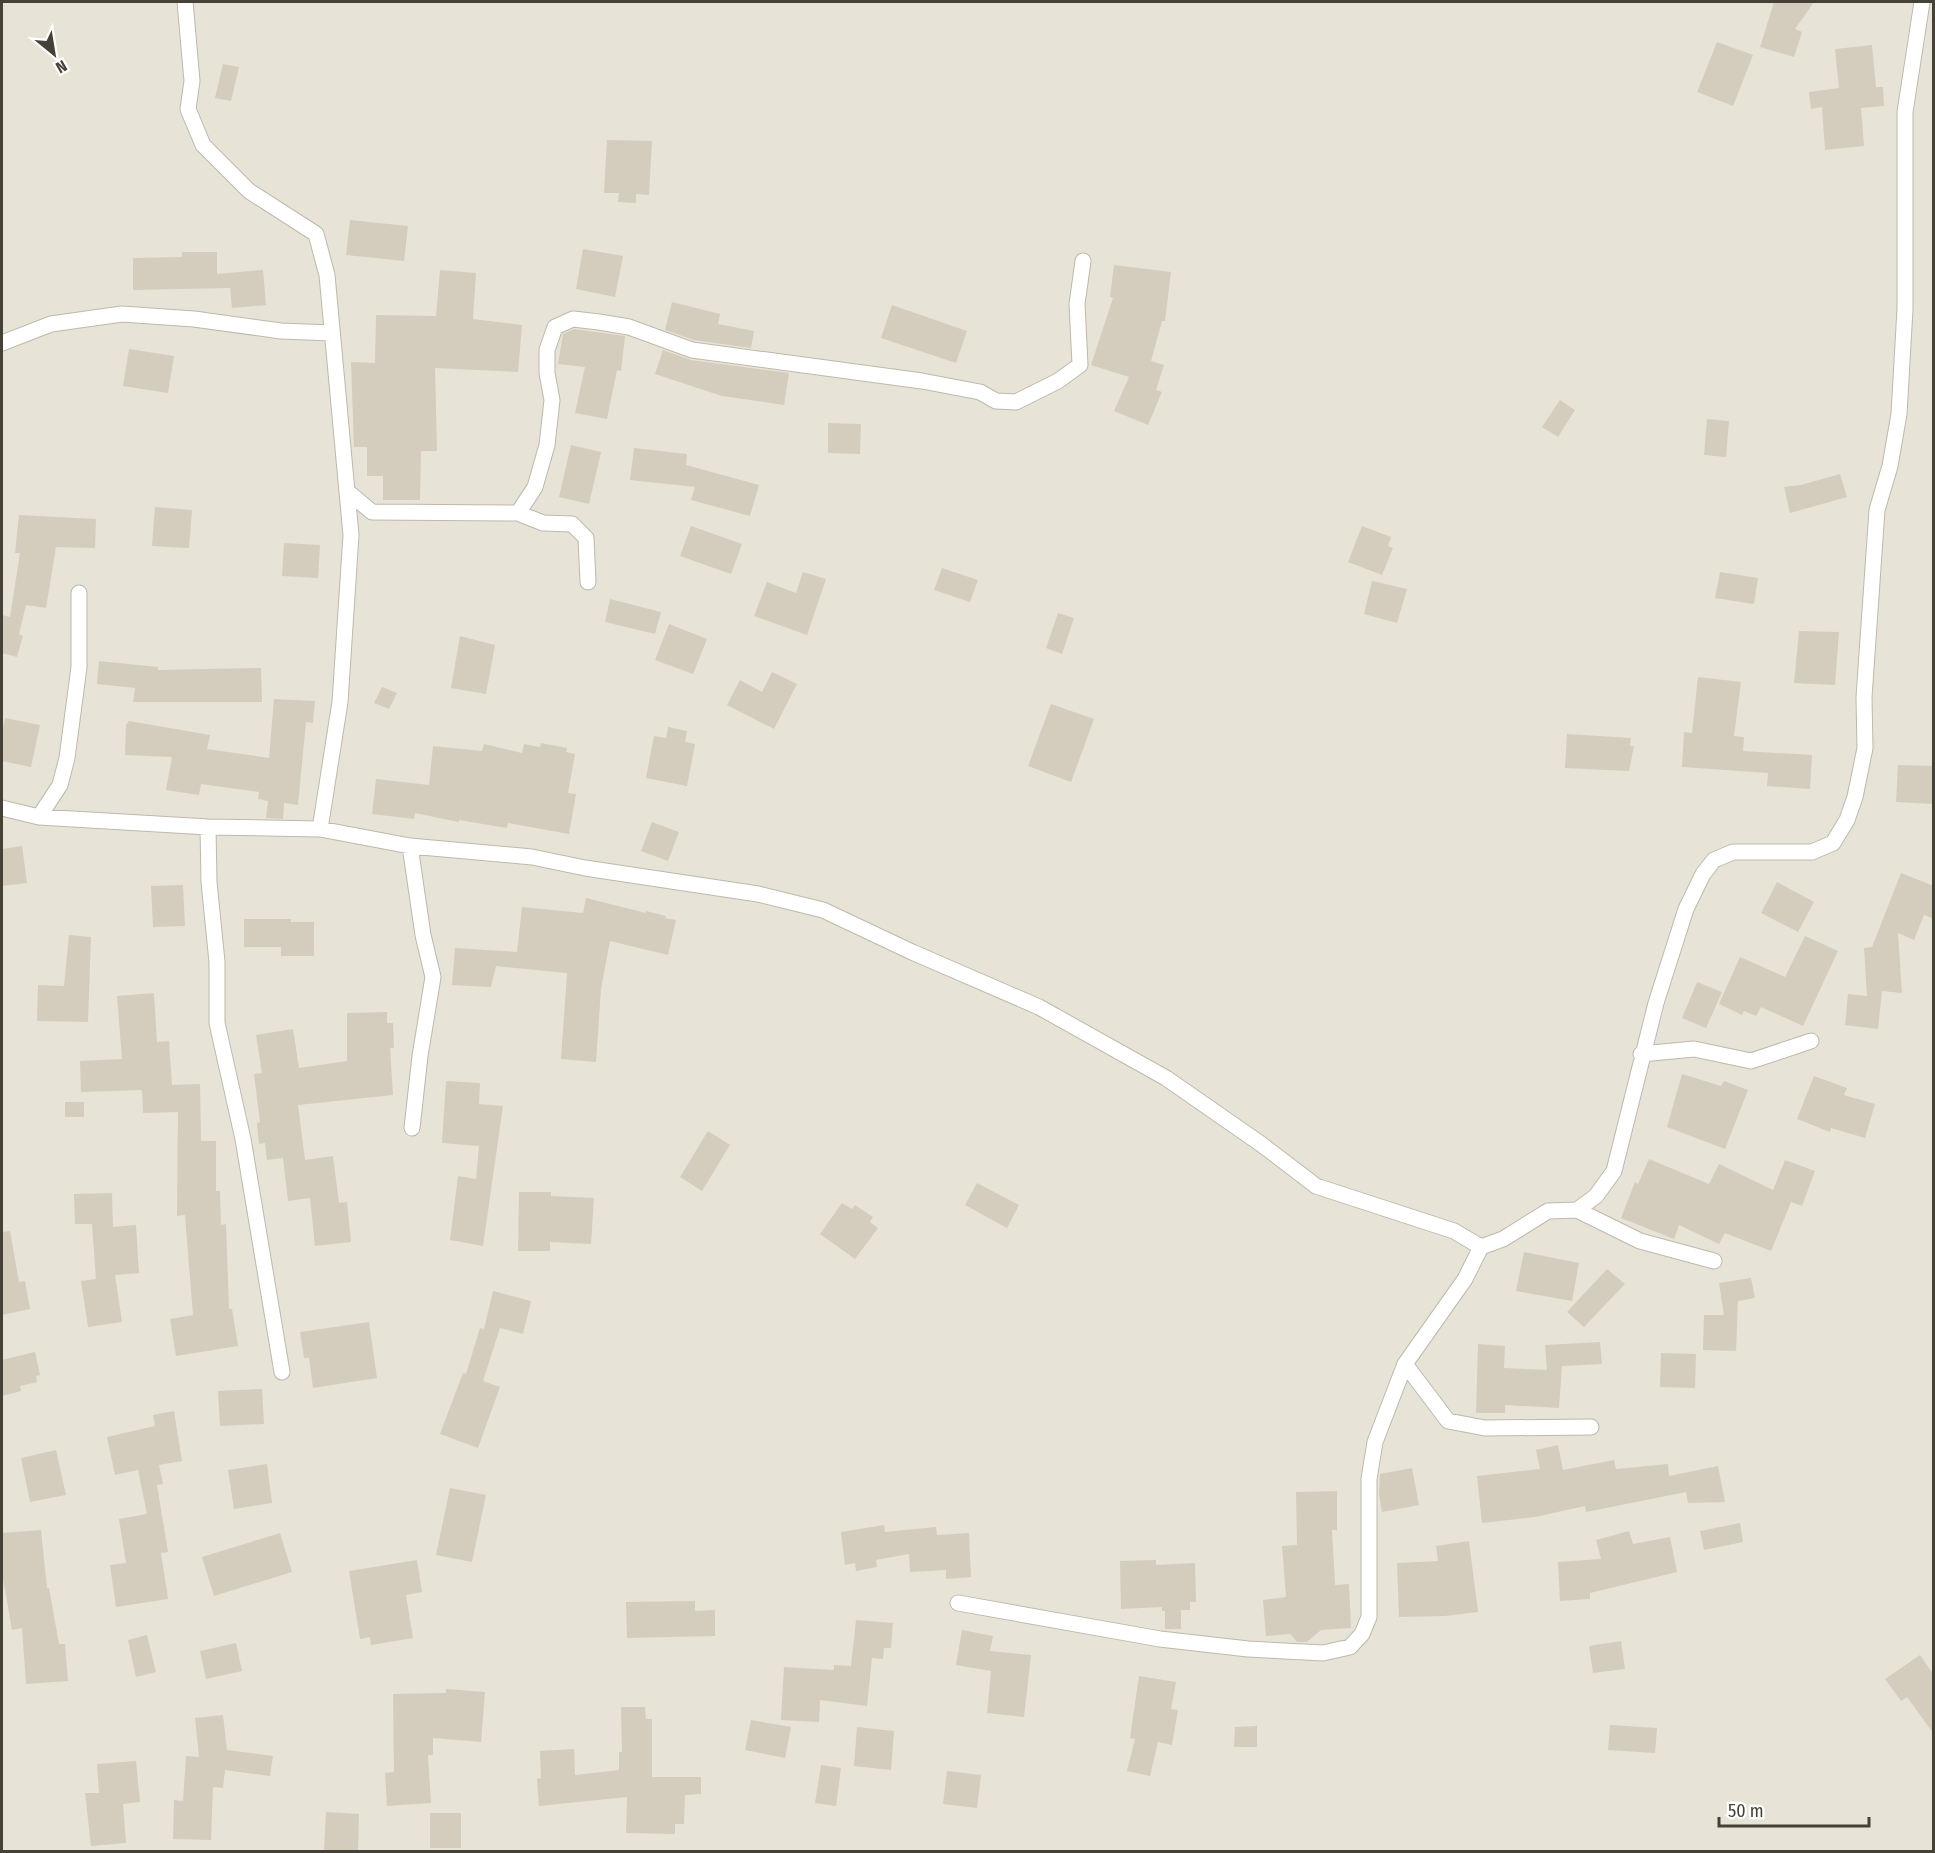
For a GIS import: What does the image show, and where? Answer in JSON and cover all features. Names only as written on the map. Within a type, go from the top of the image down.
[{"type":"street","points":[[185,2],[192,81],[188,108],[203,145],[249,191],[316,234],[327,275],[351,536],[340,702],[320,829]]},
{"type":"street","points":[[1577,1210],[1596,1196],[1614,1171],[1641,1054],[1686,909],[1703,874],[1714,860],[1733,852],[1812,852],[1833,843],[1847,820],[1855,797],[1865,748],[1864,697],[1877,510],[1890,466],[1899,414],[1905,309],[1905,112],[1922,2]]},
{"type":"street","points":[[518,513],[535,487],[547,445],[552,399],[547,373],[547,350],[555,327],[573,318],[629,327],[692,350],[922,381],[980,392],[996,401],[1016,402],[1058,381],[1080,364],[1077,304],[1083,261]]},
{"type":"street","points":[[2,343],[51,324],[122,314],[194,319],[281,331],[332,333]]},
{"type":"street","points":[[348,492],[372,512],[518,513],[543,523],[572,524],[586,538],[588,582]]},
{"type":"street","points":[[351,536],[372,512]]},
{"type":"street","points":[[39,817],[60,785],[67,758],[79,667],[79,593]]},
{"type":"street","points":[[2,808],[39,817],[320,829],[410,846],[532,857],[585,868],[758,894],[823,909],[912,952],[1039,1007],[1166,1078],[1261,1144],[1316,1186],[1454,1231],[1481,1247]]},
{"type":"street","points":[[208,826],[209,882],[218,962],[217,1023],[243,1139],[282,1372]]},
{"type":"street","points":[[410,846],[421,924],[433,977],[420,1056],[412,1128]]},
{"type":"street","points":[[1641,1054],[1694,1049],[1751,1061],[1811,1041]]},
{"type":"street","points":[[958,1603],[1160,1639],[1237,1648],[1323,1653],[1350,1647],[1362,1634],[1369,1617],[1369,1479],[1375,1442],[1405,1364],[1465,1279],[1481,1247],[1503,1239],[1548,1210],[1577,1210],[1640,1241],[1714,1261]]},
{"type":"street","points":[[1405,1364],[1448,1421],[1485,1428],[1591,1427]]},
{"type":"shaded area","points":[[2,2],[1933,2],[1933,1851],[2,1851]]},
{"type":"building","points":[[1774,2],[1814,2],[1795,29],[1802,32],[1794,57],[1760,47]]},
{"type":"building","points":[[1717,42],[1753,55],[1733,106],[1697,92]]},
{"type":"building","points":[[1872,45],[1876,87],[1883,87],[1884,106],[1861,108],[1864,146],[1825,150],[1822,107],[1811,109],[1809,92],[1839,88],[1835,49]]},
{"type":"building","points":[[223,64],[239,67],[231,101],[215,98]]},
{"type":"building","points":[[607,140],[652,141],[649,195],[636,194],[636,203],[618,202],[619,193],[604,193]]},
{"type":"building","points":[[350,220],[408,226],[404,261],[346,255]]},
{"type":"building","points":[[583,249],[623,256],[615,297],[576,289]]},
{"type":"building","points":[[182,252],[217,252],[217,274],[263,270],[266,305],[232,308],[230,288],[133,290],[133,258],[182,257]]},
{"type":"building","points":[[1114,265],[1171,272],[1165,321],[1162,321],[1151,361],[1164,365],[1156,390],[1162,392],[1148,425],[1114,411],[1129,377],[1091,365],[1113,298],[1110,297]]},
{"type":"building","points":[[440,270],[476,273],[473,319],[522,325],[518,372],[435,368],[437,451],[421,451],[420,500],[383,500],[383,476],[367,476],[367,447],[354,447],[351,362],[375,363],[376,315],[436,316]]},
{"type":"building","points":[[672,302],[720,314],[718,324],[754,331],[751,348],[694,340],[665,330]]},
{"type":"building","points":[[892,305],[967,331],[956,363],[881,338]]},
{"type":"building","points":[[574,329],[625,336],[621,371],[617,370],[607,419],[575,413],[585,367],[558,364],[563,334]]},
{"type":"building","points":[[129,349],[174,356],[168,393],[123,386]]},
{"type":"building","points":[[663,350],[691,360],[789,373],[784,405],[722,396],[655,374]]},
{"type":"building","points":[[1560,400],[1575,410],[1558,437],[1542,427]]},
{"type":"building","points":[[1707,419],[1729,421],[1726,457],[1704,455]]},
{"type":"building","points":[[828,423],[861,424],[860,454],[828,453]]},
{"type":"building","points":[[571,445],[601,452],[589,504],[559,497]]},
{"type":"building","points":[[634,448],[687,454],[686,465],[759,485],[750,516],[691,500],[695,487],[630,480]]},
{"type":"building","points":[[1840,474],[1847,497],[1790,513],[1784,487],[1801,485]]},
{"type":"building","points":[[155,507],[192,510],[189,548],[152,546]]},
{"type":"building","points":[[19,515],[96,519],[95,548],[56,547],[46,608],[26,605],[19,634],[23,636],[17,657],[2,653],[2,615],[10,617],[20,553],[15,553]]},
{"type":"building","points":[[691,526],[742,544],[731,574],[680,556]]},
{"type":"building","points":[[1362,526],[1391,537],[1388,546],[1393,548],[1382,575],[1348,562]]},
{"type":"building","points":[[284,543],[320,545],[318,578],[282,576]]},
{"type":"building","points":[[942,568],[978,580],[970,602],[934,590]]},
{"type":"building","points":[[803,572],[826,579],[807,635],[754,616],[767,582],[796,593]]},
{"type":"building","points":[[1720,572],[1758,578],[1754,604],[1715,598]]},
{"type":"building","points":[[1372,581],[1407,589],[1397,623],[1364,614]]},
{"type":"building","points":[[610,599],[661,612],[655,634],[605,622]]},
{"type":"building","points":[[1058,613],[1074,618],[1062,654],[1046,648]]},
{"type":"building","points":[[669,624],[707,639],[693,674],[655,660]]},
{"type":"building","points":[[1799,631],[1839,632],[1835,685],[1794,683]]},
{"type":"building","points":[[460,636],[495,645],[486,694],[451,688]]},
{"type":"building","points":[[99,661],[158,667],[158,670],[261,668],[262,702],[133,702],[135,688],[97,684]]},
{"type":"building","points":[[772,672],[797,684],[774,729],[727,705],[740,680],[762,692]]},
{"type":"building","points":[[1698,677],[1741,682],[1734,736],[1744,737],[1743,751],[1812,755],[1810,789],[1767,786],[1768,773],[1682,767],[1684,732],[1692,733]]},
{"type":"building","points":[[382,687],[397,693],[389,709],[374,703]]},
{"type":"building","points":[[274,699],[315,701],[313,723],[306,722],[298,805],[284,803],[283,819],[266,818],[268,801],[258,799],[259,792],[201,784],[199,795],[166,790],[172,757],[125,755],[126,725],[129,721],[210,735],[207,749],[269,758]]},
{"type":"building","points":[[1051,704],[1094,719],[1071,782],[1028,766]]},
{"type":"building","points":[[5,718],[40,725],[31,767],[2,761],[2,733]]},
{"type":"building","points":[[668,727],[687,731],[685,742],[695,744],[687,786],[646,778],[654,736],[666,738]]},
{"type":"building","points":[[1567,734],[1631,738],[1630,746],[1634,746],[1629,771],[1565,768]]},
{"type":"building","points":[[541,743],[567,748],[566,752],[575,754],[568,793],[576,794],[569,834],[508,823],[507,828],[459,820],[459,822],[415,813],[414,819],[372,814],[376,779],[429,785],[433,746],[482,751],[484,744],[522,753],[524,744],[540,747]]},
{"type":"building","points":[[1898,765],[1934,766],[1934,804],[1896,802]]},
{"type":"building","points":[[652,822],[679,832],[668,861],[641,851]]},
{"type":"building","points":[[22,846],[27,883],[2,886],[2,849]]},
{"type":"building","points":[[1901,873],[1934,886],[1934,919],[1924,915],[1914,940],[1898,933],[1902,993],[1882,991],[1878,1029],[1845,1025],[1848,994],[1867,996],[1864,948],[1872,947]]},
{"type":"building","points":[[1777,882],[1814,902],[1798,932],[1761,913]]},
{"type":"building","points":[[183,885],[185,926],[153,927],[151,886]]},
{"type":"building","points":[[586,898],[676,920],[668,955],[610,941],[601,989],[596,1062],[561,1059],[567,973],[496,966],[491,987],[452,985],[455,948],[517,952],[522,907],[583,913]]},
{"type":"building","points":[[244,919],[291,919],[291,922],[314,922],[314,956],[281,956],[281,947],[244,947]]},
{"type":"building","points":[[69,935],[91,937],[88,1022],[37,1021],[38,985],[64,986]]},
{"type":"building","points":[[1805,936],[1838,951],[1803,1026],[1761,1007],[1756,1016],[1744,1011],[1742,1015],[1719,1004],[1740,957],[1785,977]]},
{"type":"building","points":[[1697,982],[1722,992],[1706,1028],[1682,1018]]},
{"type":"building","points":[[154,993],[157,1042],[169,1041],[172,1085],[200,1084],[201,1141],[216,1141],[216,1191],[220,1191],[221,1225],[226,1224],[229,1309],[232,1309],[238,1346],[176,1356],[170,1319],[193,1315],[185,1215],[177,1216],[178,1112],[143,1113],[142,1090],[81,1092],[80,1061],[122,1059],[117,996]]},
{"type":"building","points":[[387,1012],[387,1023],[393,1023],[394,1048],[390,1048],[393,1095],[298,1105],[305,1160],[333,1156],[339,1203],[347,1202],[351,1242],[315,1246],[310,1198],[288,1201],[283,1158],[267,1160],[265,1143],[259,1144],[257,1123],[260,1122],[254,1074],[262,1073],[256,1035],[293,1029],[299,1068],[347,1061],[347,1013]]},
{"type":"building","points":[[1682,1074],[1721,1086],[1724,1081],[1748,1090],[1725,1149],[1667,1127]]},
{"type":"building","points":[[1814,1076],[1847,1088],[1844,1095],[1875,1104],[1865,1138],[1831,1128],[1830,1132],[1797,1119]]},
{"type":"building","points":[[446,1081],[480,1083],[479,1104],[503,1106],[483,1246],[450,1240],[458,1176],[476,1179],[479,1146],[442,1143]]},
{"type":"building","points":[[65,1102],[84,1102],[84,1117],[65,1117]]},
{"type":"building","points":[[708,1131],[730,1145],[702,1191],[680,1177]]},
{"type":"building","points":[[1649,1159],[1709,1184],[1719,1164],[1773,1190],[1785,1160],[1815,1171],[1802,1206],[1791,1202],[1771,1251],[1725,1233],[1719,1244],[1679,1225],[1674,1239],[1621,1218],[1635,1182],[1638,1184]]},
{"type":"building","points":[[977,1183],[1019,1205],[1007,1228],[965,1205]]},
{"type":"building","points":[[519,1192],[551,1192],[551,1196],[594,1198],[591,1244],[550,1242],[550,1251],[518,1251]]},
{"type":"building","points":[[112,1193],[113,1227],[136,1225],[139,1273],[115,1275],[122,1322],[88,1327],[81,1281],[96,1279],[92,1224],[75,1224],[74,1194]]},
{"type":"building","points":[[842,1203],[852,1209],[855,1205],[873,1217],[870,1222],[878,1228],[855,1259],[820,1234]]},
{"type":"building","points":[[10,1231],[19,1282],[25,1281],[30,1309],[2,1315],[2,1232]]},
{"type":"building","points":[[1524,1252],[1579,1263],[1572,1301],[1516,1291]]},
{"type":"building","points":[[1607,1269],[1625,1284],[1584,1327],[1567,1312]]},
{"type":"building","points":[[1751,1278],[1755,1298],[1738,1301],[1736,1351],[1703,1350],[1704,1315],[1724,1315],[1719,1283]]},
{"type":"building","points":[[493,1291],[531,1301],[523,1334],[500,1328],[483,1381],[500,1387],[478,1448],[440,1434],[463,1373],[466,1374],[480,1328],[484,1329]]},
{"type":"building","points":[[369,1322],[377,1378],[313,1388],[309,1358],[304,1358],[300,1332]]},
{"type":"building","points":[[1600,1342],[1602,1364],[1562,1366],[1559,1408],[1505,1405],[1505,1413],[1476,1413],[1478,1344],[1505,1346],[1504,1368],[1547,1370],[1545,1345]]},
{"type":"building","points":[[35,1352],[40,1375],[36,1376],[37,1382],[20,1386],[21,1391],[2,1396],[2,1360]]},
{"type":"building","points":[[1661,1353],[1696,1354],[1695,1388],[1660,1387]]},
{"type":"building","points":[[262,1389],[264,1424],[220,1426],[218,1391]]},
{"type":"building","points":[[174,1411],[182,1461],[159,1465],[163,1484],[157,1485],[168,1552],[161,1553],[168,1599],[116,1607],[110,1565],[126,1563],[119,1519],[147,1514],[138,1470],[115,1475],[107,1437],[155,1426],[153,1415]]},
{"type":"building","points":[[1558,1445],[1563,1470],[1614,1460],[1616,1469],[1668,1464],[1669,1476],[1718,1466],[1725,1502],[1688,1503],[1686,1492],[1586,1512],[1585,1506],[1535,1517],[1482,1523],[1477,1476],[1540,1469],[1536,1450]]},
{"type":"building","points":[[56,1450],[66,1495],[30,1502],[21,1458]]},
{"type":"building","points":[[267,1464],[272,1503],[234,1509],[228,1470]]},
{"type":"building","points":[[1412,1468],[1419,1505],[1382,1512],[1379,1494],[1380,1474]]},
{"type":"building","points":[[450,1488],[486,1495],[472,1562],[436,1555]]},
{"type":"building","points":[[1337,1491],[1337,1530],[1332,1530],[1335,1585],[1349,1584],[1351,1628],[1321,1630],[1307,1642],[1297,1642],[1290,1634],[1266,1636],[1263,1600],[1286,1597],[1282,1546],[1297,1545],[1296,1492]]},
{"type":"building","points":[[1740,1523],[1743,1542],[1704,1550],[1700,1531]]},
{"type":"building","points":[[884,1525],[885,1532],[936,1527],[937,1535],[969,1533],[971,1577],[946,1579],[946,1570],[910,1572],[909,1554],[876,1560],[877,1567],[856,1571],[855,1563],[845,1565],[841,1532]]},
{"type":"building","points":[[41,1530],[47,1588],[49,1588],[59,1644],[65,1644],[68,1681],[26,1684],[22,1628],[12,1630],[2,1573],[2,1533]]},
{"type":"building","points":[[1629,1531],[1633,1544],[1670,1537],[1677,1572],[1590,1593],[1590,1599],[1560,1601],[1558,1562],[1601,1559],[1596,1540]]},
{"type":"building","points":[[280,1533],[292,1572],[214,1596],[202,1557]]},
{"type":"building","points":[[1469,1541],[1478,1612],[1445,1616],[1399,1617],[1397,1563],[1438,1561],[1436,1546]]},
{"type":"building","points":[[417,1560],[422,1592],[406,1595],[413,1638],[371,1645],[370,1637],[360,1639],[349,1571]]},
{"type":"building","points":[[1156,1560],[1156,1565],[1195,1563],[1196,1602],[1190,1602],[1190,1610],[1181,1610],[1181,1629],[1165,1629],[1165,1611],[1162,1611],[1162,1607],[1121,1609],[1120,1561]]},
{"type":"building","points":[[695,1601],[695,1611],[715,1610],[715,1636],[627,1638],[626,1602]]},
{"type":"building","points":[[856,1620],[893,1623],[891,1648],[884,1648],[883,1659],[872,1658],[867,1706],[820,1700],[819,1722],[781,1720],[784,1667],[834,1670],[834,1665],[851,1666]]},
{"type":"building","points":[[962,1630],[993,1636],[990,1651],[1031,1655],[1024,1717],[987,1713],[991,1671],[956,1665]]},
{"type":"building","points":[[147,1635],[156,1672],[136,1677],[128,1640]]},
{"type":"building","points":[[1621,1641],[1625,1669],[1593,1673],[1589,1646]]},
{"type":"building","points":[[236,1643],[242,1671],[206,1679],[200,1651]]},
{"type":"building","points":[[1920,1655],[1934,1675],[1934,1734],[1907,1697],[1901,1701],[1885,1679]]},
{"type":"building","points":[[1139,1676],[1176,1682],[1171,1709],[1178,1710],[1172,1745],[1158,1742],[1150,1776],[1127,1771],[1135,1739],[1130,1738]]},
{"type":"building","points":[[446,1689],[485,1692],[481,1742],[433,1738],[433,1755],[428,1755],[431,1803],[387,1806],[385,1773],[394,1772],[393,1694],[446,1693]]},
{"type":"building","points":[[621,1707],[645,1707],[646,1719],[652,1719],[652,1777],[701,1777],[701,1794],[685,1795],[684,1824],[675,1824],[675,1834],[626,1833],[627,1797],[539,1806],[537,1779],[541,1778],[540,1751],[574,1749],[575,1775],[619,1770],[619,1752],[622,1752]]},
{"type":"building","points":[[223,1715],[227,1750],[273,1756],[270,1776],[225,1770],[223,1788],[213,1787],[211,1840],[173,1839],[174,1800],[183,1801],[186,1756],[199,1757],[195,1718]]},
{"type":"building","points":[[751,1720],[791,1727],[785,1758],[745,1750]]},
{"type":"building","points":[[1610,1725],[1657,1728],[1655,1753],[1608,1750]]},
{"type":"building","points":[[1257,1726],[1257,1747],[1234,1747],[1235,1727]]},
{"type":"building","points":[[857,1727],[894,1731],[891,1770],[854,1766]]},
{"type":"building","points":[[136,1761],[140,1802],[123,1804],[126,1843],[91,1846],[85,1793],[99,1793],[97,1764]]},
{"type":"building","points":[[821,1765],[841,1768],[836,1806],[815,1803]]},
{"type":"building","points":[[947,1771],[981,1775],[977,1808],[943,1804]]},
{"type":"building","points":[[326,1812],[359,1814],[358,1851],[324,1851]]},
{"type":"building","points":[[430,1813],[461,1813],[461,1848],[430,1848]]}]
